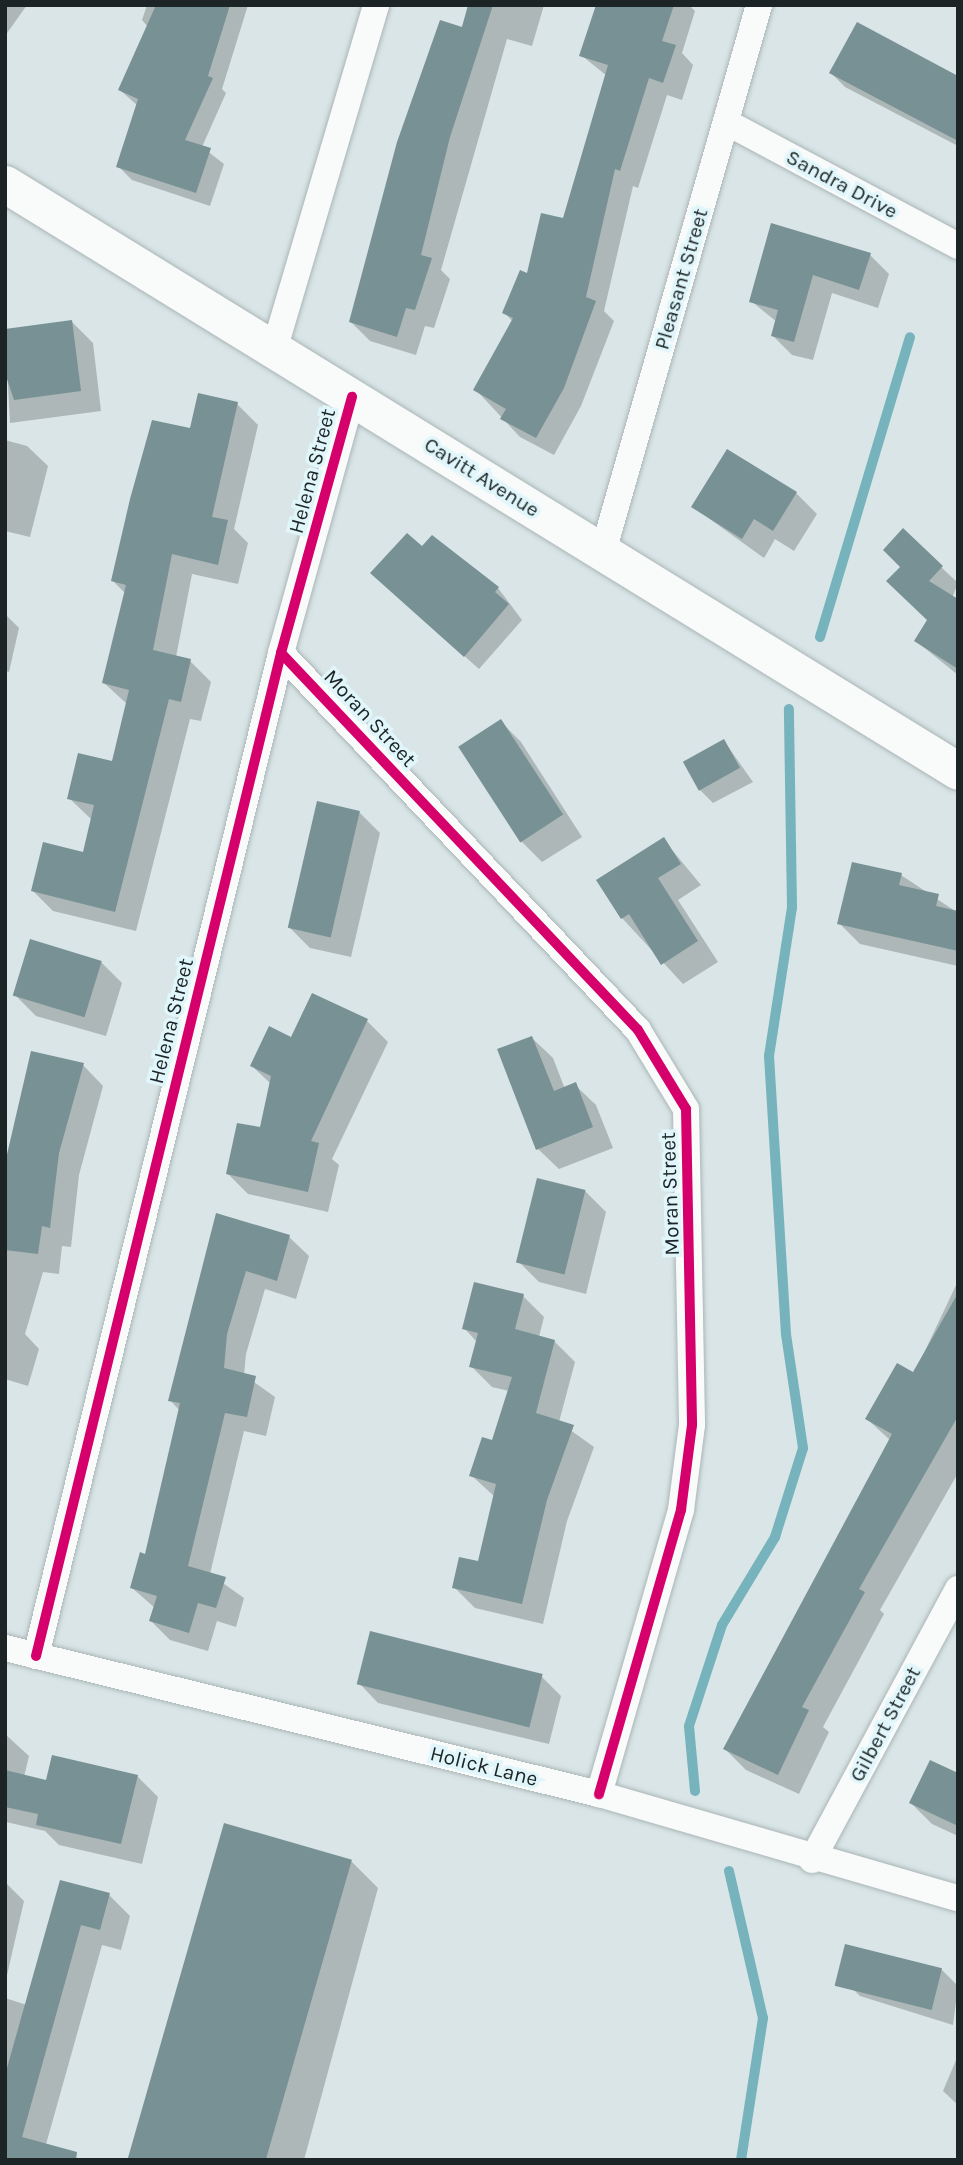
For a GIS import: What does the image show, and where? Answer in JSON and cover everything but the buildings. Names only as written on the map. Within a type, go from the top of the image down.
[{"type":"street","points":[[274,350],[376,5]]},
{"type":"street","name":"Pleasant Street","points":[[603,552],[759,5]]},
{"type":"street","name":"Sandra Drive","points":[[726,122],[958,246]]},
{"type":"street","name":"Cavitt Avenue","points":[[5,184],[958,771]]},
{"type":"street","name":"Helena Street","points":[[36,1656],[281,653],[352,397]]},
{"type":"street","name":"Moran Street","points":[[281,653],[638,1030],[686,1109],[692,1425],[681,1510],[599,1794]]},
{"type":"street","name":"Gilbert Street","points":[[812,1860],[958,1589]]},
{"type":"street","name":"Holick Lane","points":[[5,1648],[599,1794],[812,1860],[958,1898]]},
{"type":"waterway","points":[[820,637],[910,337]]},
{"type":"waterway","points":[[695,1791],[689,1726],[722,1625],[775,1537],[803,1448],[786,1334],[769,1056],[792,908],[789,709]]},
{"type":"waterway","points":[[729,1871],[763,2018],[741,2160]]},
{"type":"cycle path","points":[[36,1656],[281,653],[352,397]]},
{"type":"cycle path","points":[[281,653],[638,1030],[686,1109],[692,1425],[681,1510],[599,1794]]}]
